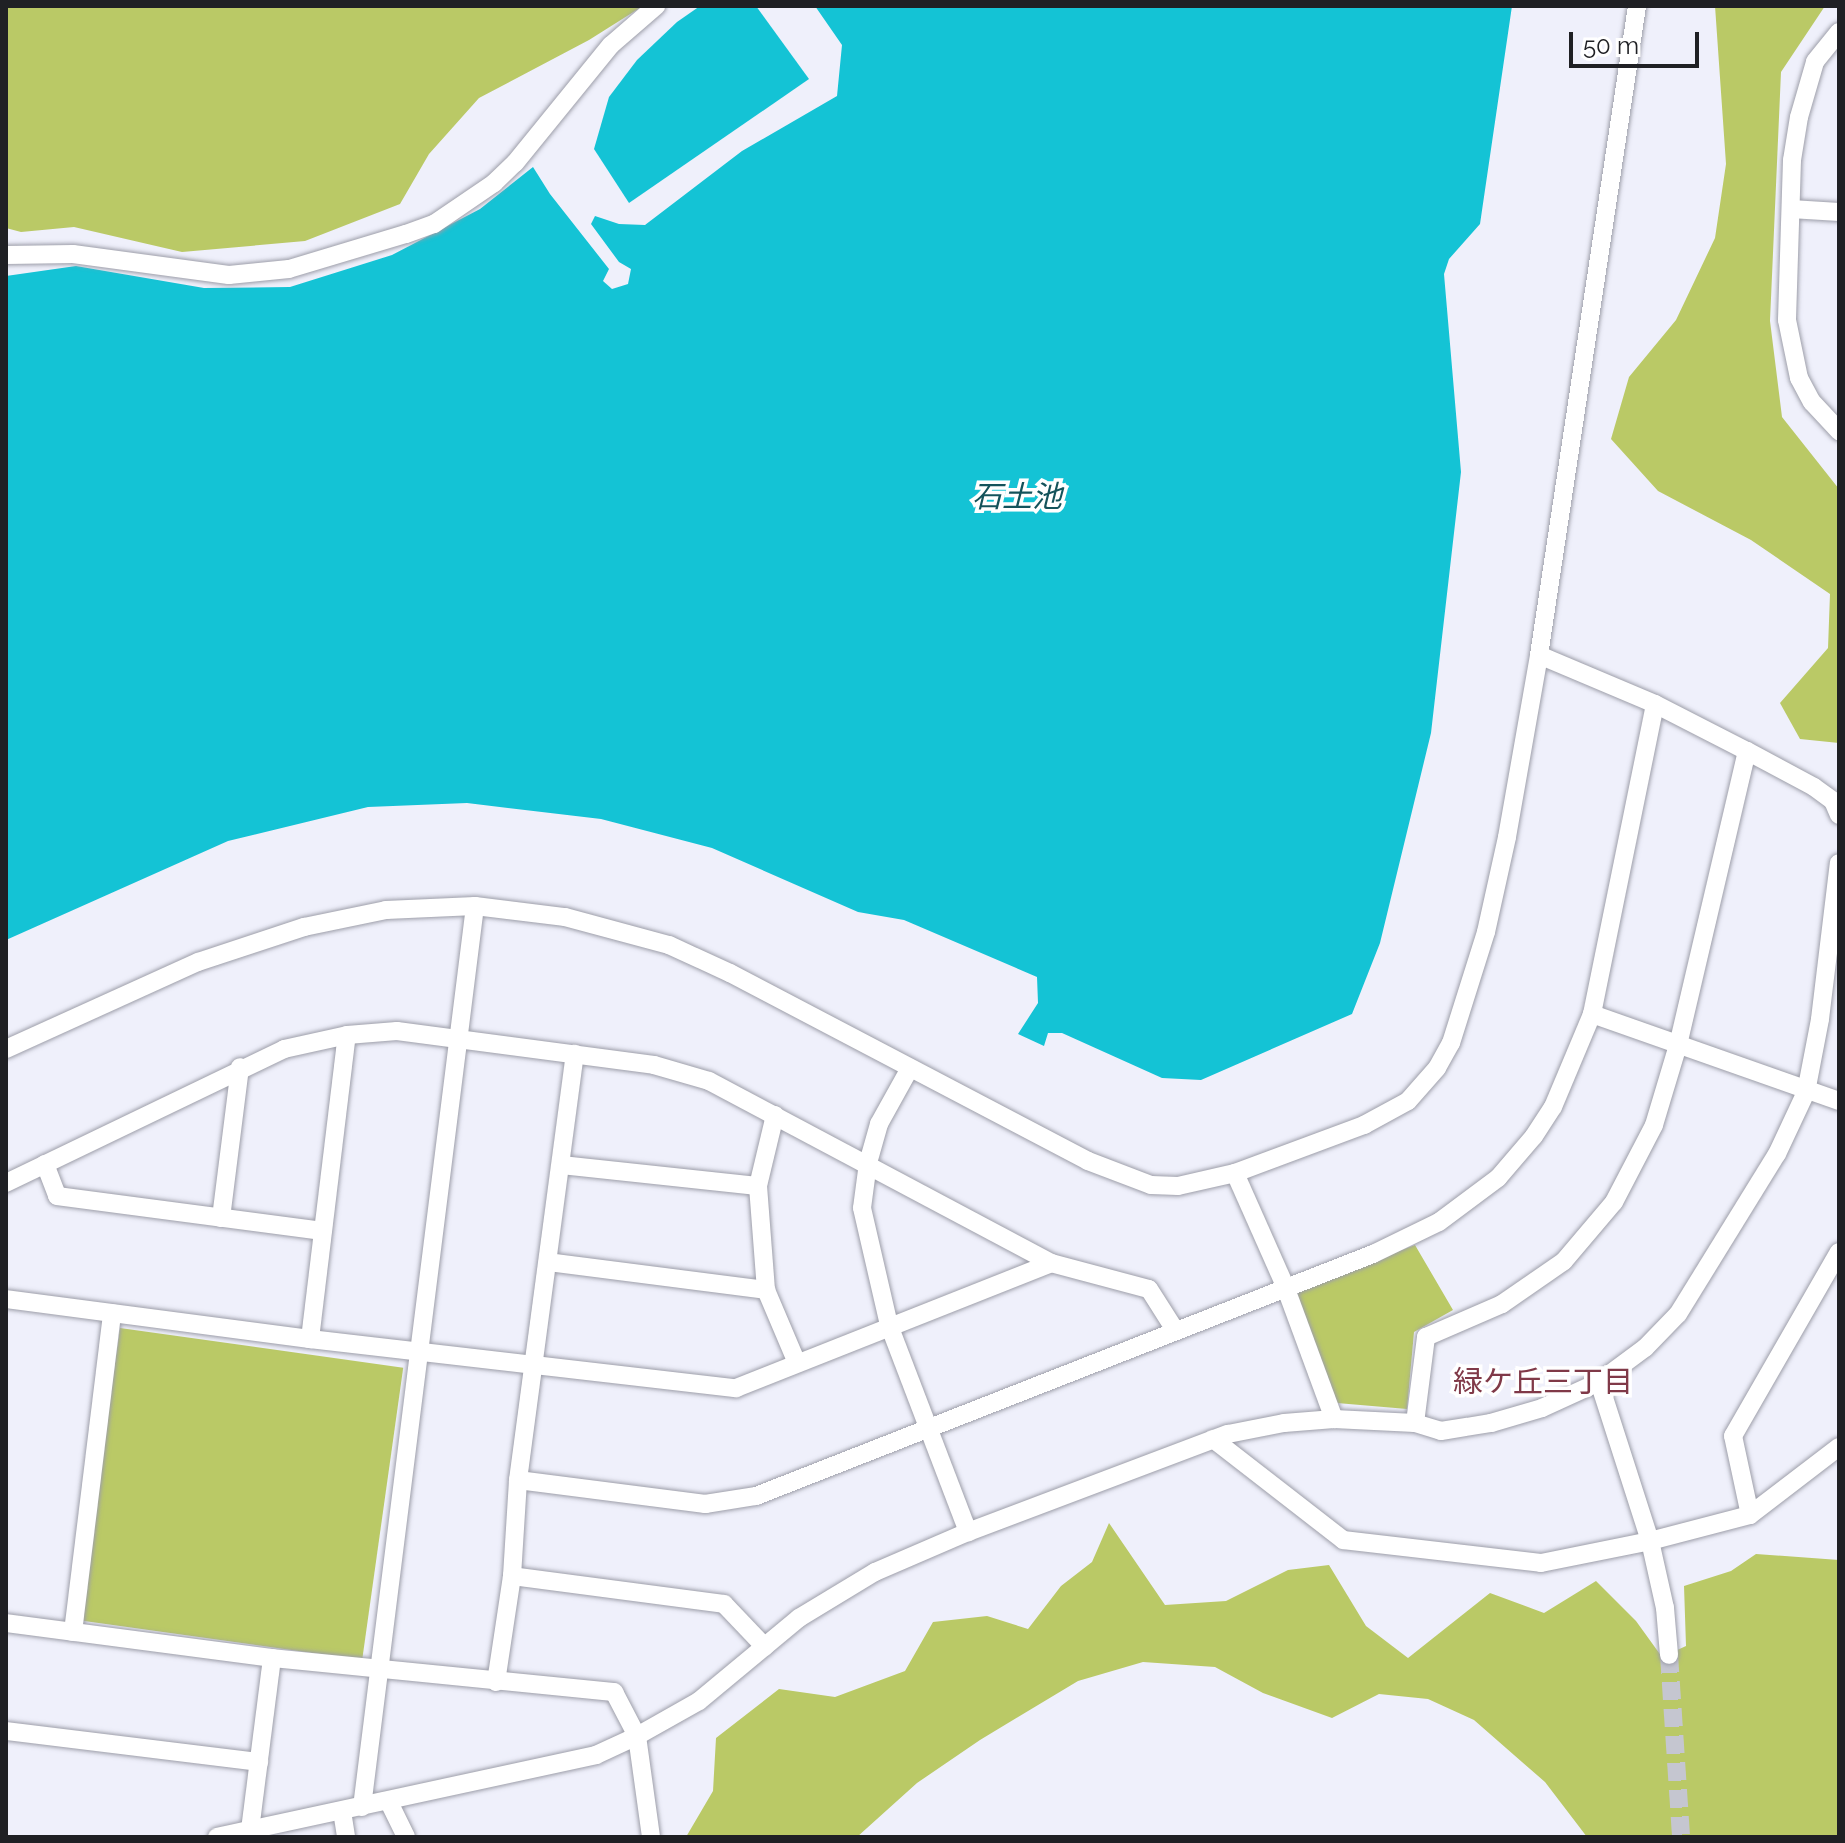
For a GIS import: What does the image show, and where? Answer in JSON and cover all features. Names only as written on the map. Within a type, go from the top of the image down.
[{"type":"street","points":[[6,255],[73,254],[205,273],[244,274],[289,269],[420,229],[494,183],[515,163],[611,45],[656,6]]},
{"type":"street","points":[[6,1049],[198,962],[304,927],[386,910],[475,906],[565,917],[669,945],[730,973],[1119,1176],[1151,1185],[1178,1186],[1235,1173],[1386,1115],[1408,1101],[1437,1068],[1451,1043],[1486,932],[1539,655],[1637,6]]},
{"type":"street","points":[[1839,32],[1815,62],[1808,77],[1792,160],[1787,320],[1799,378],[1812,402],[1839,431]]},
{"type":"street","points":[[1791,209],[1839,212]]},
{"type":"street","points":[[1539,655],[1655,704],[1747,751],[1814,787],[1833,801],[1839,815]]},
{"type":"street","points":[[518,1480],[670,1501],[734,1502],[1373,1254],[1439,1222],[1498,1178],[1534,1136],[1553,1107],[1592,1014],[1655,704]]},
{"type":"street","points":[[1415,1423],[1426,1337],[1502,1304],[1564,1261],[1614,1202],[1654,1125],[1678,1045],[1747,751]]},
{"type":"street","points":[[217,1837],[582,1758],[637,1736],[699,1701],[799,1618],[837,1593],[914,1553],[1213,1439],[1284,1423],[1334,1419],[1415,1423],[1441,1431],[1491,1423],[1542,1408],[1599,1382],[1645,1348],[1678,1314],[1777,1154],[1806,1092],[1820,1019],[1839,863]]},
{"type":"street","points":[[362,1807],[461,1039],[475,906]]},
{"type":"street","points":[[1592,1014],[1806,1092],[1839,1101]]},
{"type":"street","points":[[6,1183],[240,1067],[284,1049],[347,1035],[397,1031],[461,1039],[654,1065],[709,1081],[1051,1263],[1149,1289],[1175,1330]]},
{"type":"street","points":[[310,1339],[347,1035]]},
{"type":"street","points":[[496,1682],[512,1576],[518,1480],[575,1054]]},
{"type":"street","points":[[221,1218],[240,1067]]},
{"type":"street","points":[[910,1068],[879,1124],[868,1163],[862,1208],[889,1325],[968,1532]]},
{"type":"street","points":[[775,1115],[758,1186],[766,1290],[797,1363]]},
{"type":"street","points":[[45,1164],[57,1196],[323,1231]]},
{"type":"street","points":[[561,1165],[758,1186]]},
{"type":"street","points":[[1235,1173],[1285,1286],[1334,1419]]},
{"type":"street","points":[[1750,1515],[1733,1436],[1839,1252]]},
{"type":"street","points":[[548,1262],[766,1290]]},
{"type":"street","points":[[7,1303],[736,1388],[1051,1263]]},
{"type":"street","points":[[73,1632],[112,1313]]},
{"type":"street","points":[[1599,1382],[1650,1541],[1665,1608],[1669,1655]]},
{"type":"street","points":[[1213,1439],[1343,1540],[1541,1563],[1650,1541],[1750,1515],[1839,1447]]},
{"type":"street","points":[[512,1576],[724,1604],[765,1647]]},
{"type":"street","points":[[6,1623],[272,1658],[614,1692],[637,1736],[651,1837]]},
{"type":"street","points":[[250,1830],[272,1658]]},
{"type":"street","points":[[6,1731],[259,1762]]},
{"type":"street","points":[[389,1802],[406,1837]]},
{"type":"street","points":[[342,1811],[346,1837]]},
{"type":"green space","points":[[6,6],[643,6],[589,40],[479,98],[429,154],[400,204],[305,241],[182,252],[74,227],[21,232],[6,228]]},
{"type":"green space","points":[[1715,6],[1825,6],[1781,72],[1770,321],[1782,417],[1839,489],[1839,743],[1800,739],[1780,703],[1828,648],[1830,594],[1751,540],[1658,491],[1611,439],[1629,377],[1676,320],[1715,238],[1726,164]]},
{"type":"green space","points":[[1415,1245],[1453,1310],[1414,1332],[1407,1409],[1337,1403],[1294,1291]]},
{"type":"green space","points":[[120,1328],[403,1368],[362,1660],[79,1620]]},
{"type":"green space","points":[[1109,1523],[1165,1605],[1226,1601],[1288,1570],[1329,1565],[1366,1626],[1408,1658],[1490,1593],[1544,1613],[1596,1581],[1636,1621],[1662,1657],[1686,1646],[1684,1586],[1731,1571],[1756,1554],[1839,1560],[1839,1837],[1587,1837],[1545,1782],[1474,1720],[1428,1699],[1379,1694],[1332,1718],[1263,1693],[1215,1667],[1143,1662],[1078,1681],[980,1740],[917,1783],[857,1837],[686,1837],[713,1791],[716,1738],[779,1689],[835,1697],[905,1671],[933,1622],[987,1616],[1028,1629],[1061,1586],[1092,1562]]},
{"type":"water","points":[[700,6],[756,6],[809,79],[629,203],[594,149],[609,97],[637,60],[677,22]]},
{"type":"water","name":"石土池","points":[[815,6],[1512,6],[1480,224],[1449,259],[1444,274],[1461,472],[1431,733],[1380,943],[1352,1014],[1201,1080],[1162,1078],[1062,1033],[1048,1033],[1044,1046],[1018,1034],[1038,1003],[1037,977],[904,920],[858,912],[712,848],[601,819],[467,803],[368,807],[228,841],[6,940],[6,276],[76,266],[204,288],[290,287],[392,255],[480,209],[533,167],[550,194],[609,269],[603,281],[612,289],[628,284],[631,269],[619,262],[591,224],[595,216],[619,224],[645,225],[742,151],[837,96],[842,45]]},
{"type":"tunnel","points":[[1669,1655],[1681,1837]]},
{"type":"district","name":"緑ケ丘三丁目","points":[[1543,1382]]}]
